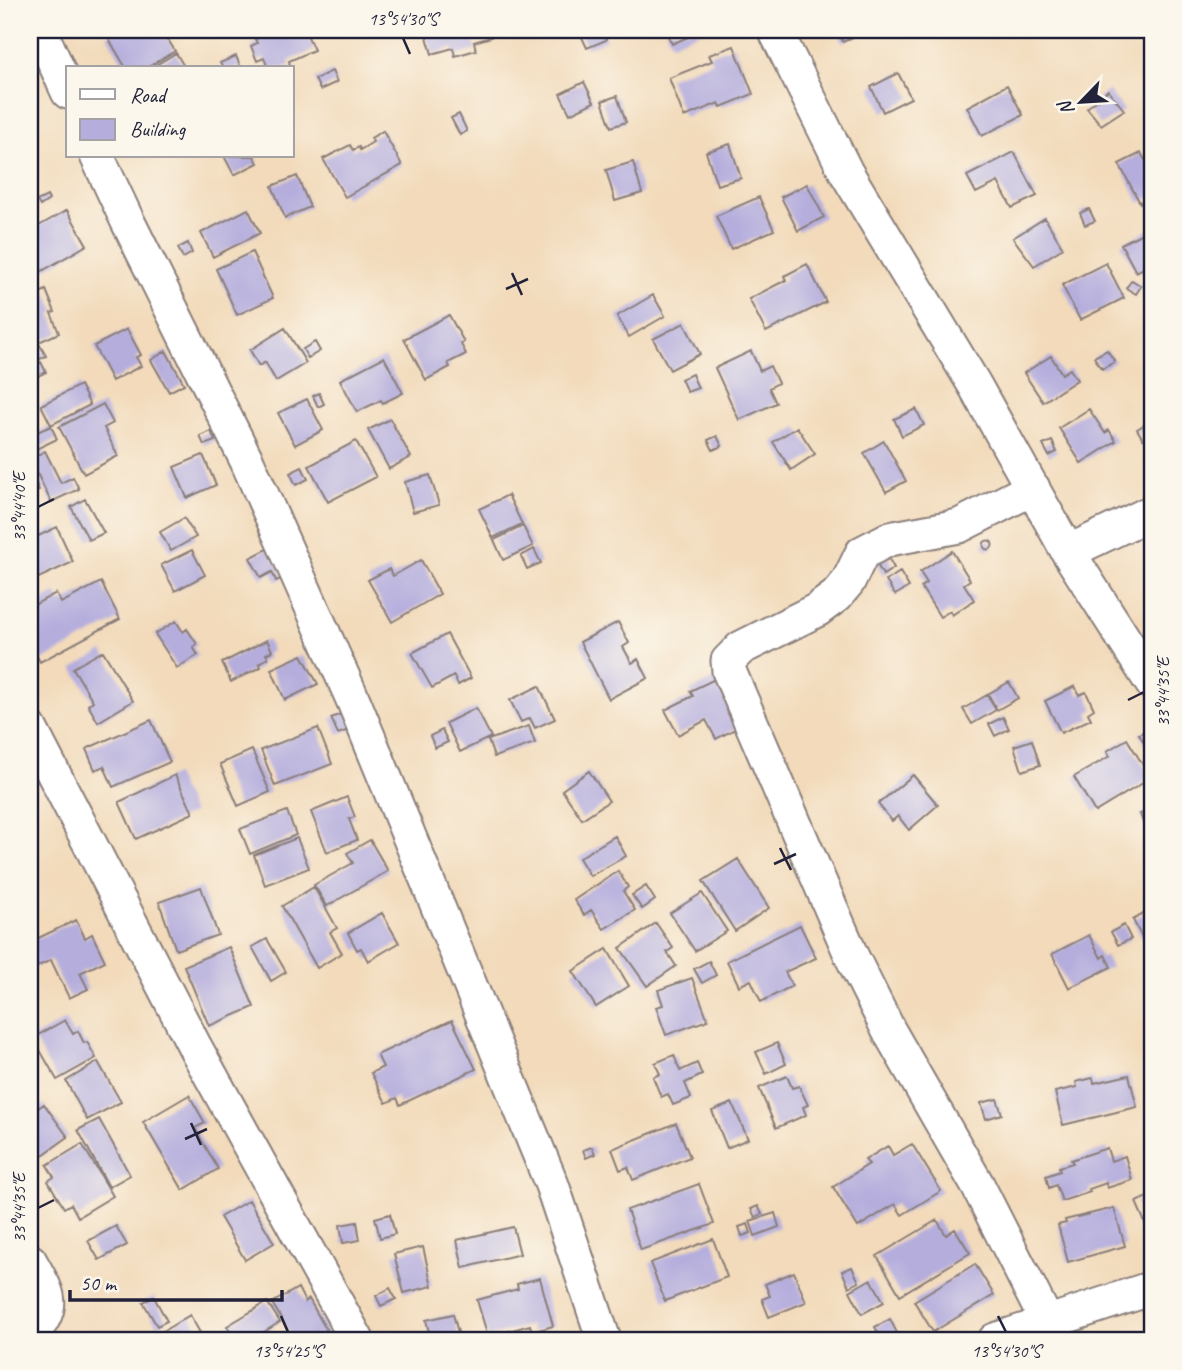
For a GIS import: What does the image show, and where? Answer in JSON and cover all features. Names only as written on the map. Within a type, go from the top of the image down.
[{"type":"street","points":[[40,30],[66,88]]},
{"type":"street","points":[[775,30],[846,172],[1068,552],[1152,683]]},
{"type":"street","points":[[98,158],[247,461],[354,702],[552,1185],[604,1340]]},
{"type":"street","points":[[1033,488],[959,526],[889,539],[862,553],[848,582],[836,596],[817,610],[741,648],[728,661],[729,671],[852,957],[889,1031],[978,1186],[1047,1322]]},
{"type":"street","points":[[1068,552],[1152,512]]},
{"type":"street","points":[[30,728],[195,1047],[357,1340]]},
{"type":"street","points":[[30,1261],[48,1294],[47,1313],[30,1337]]},
{"type":"street","points":[[995,1340],[1152,1288]]},
{"type":"building","points":[[118,30],[162,30],[175,51],[149,66],[125,66],[107,36]]},
{"type":"building","points":[[285,30],[305,30],[314,50],[289,61],[290,65],[287,66],[267,66],[264,58],[257,61],[251,46],[257,43],[255,39],[273,31],[275,34]]},
{"type":"building","points":[[425,30],[489,30],[491,37],[474,42],[476,50],[455,56],[453,48],[432,54]]},
{"type":"building","points":[[586,30],[602,30],[606,40],[587,48],[580,33]]},
{"type":"building","points":[[665,30],[704,30],[672,44]]},
{"type":"building","points":[[837,30],[868,30],[843,42]]},
{"type":"building","points":[[923,30],[943,30],[927,37]]},
{"type":"building","points":[[1005,30],[1021,30],[1008,36]]},
{"type":"building","points":[[734,46],[753,94],[721,107],[719,103],[684,117],[669,78],[712,61],[709,55]]},
{"type":"building","points":[[176,53],[184,66],[154,66]]},
{"type":"building","points":[[236,56],[240,66],[222,66],[220,63]]},
{"type":"building","points":[[332,71],[337,82],[320,90],[315,79]]},
{"type":"building","points":[[898,73],[911,98],[883,112],[871,87]]},
{"type":"building","points":[[584,82],[594,102],[570,114],[560,94]]},
{"type":"building","points":[[1007,85],[1023,115],[982,136],[967,107]]},
{"type":"building","points":[[1108,90],[1124,110],[1101,125],[1087,108]]},
{"type":"building","points":[[617,96],[626,122],[611,127],[602,101]]},
{"type":"building","points":[[459,114],[467,131],[460,135],[451,118]]},
{"type":"building","points":[[383,131],[402,165],[345,197],[323,159],[350,145],[353,150],[359,147],[360,150],[373,142],[371,138]]},
{"type":"building","points":[[730,144],[741,178],[717,185],[706,152]]},
{"type":"building","points":[[1014,152],[1037,196],[1012,208],[998,182],[976,193],[967,176]]},
{"type":"building","points":[[1141,153],[1145,160],[1152,156],[1152,196],[1140,203],[1119,164]]},
{"type":"building","points":[[225,158],[255,158],[258,163],[234,175]]},
{"type":"building","points":[[633,162],[642,193],[615,201],[606,170]]},
{"type":"building","points":[[297,176],[310,207],[285,218],[272,186]]},
{"type":"building","points":[[807,184],[824,217],[798,231],[781,197]]},
{"type":"building","points":[[47,196],[49,200],[40,206],[37,201]]},
{"type":"building","points":[[30,197],[36,209],[30,213]]},
{"type":"building","points":[[759,197],[774,230],[731,249],[716,216]]},
{"type":"building","points":[[248,209],[260,233],[213,257],[201,233]]},
{"type":"building","points":[[1089,209],[1095,221],[1085,225],[1080,213]]},
{"type":"building","points":[[67,210],[87,245],[30,278],[30,231]]},
{"type":"building","points":[[1045,218],[1063,248],[1034,266],[1013,238]]},
{"type":"building","points":[[1150,229],[1152,274],[1149,276],[1144,268],[1136,272],[1121,244]]},
{"type":"building","points":[[188,243],[192,253],[183,258],[178,248]]},
{"type":"building","points":[[252,252],[273,298],[237,315],[216,269]]},
{"type":"building","points":[[1106,263],[1124,298],[1080,320],[1062,285]]},
{"type":"building","points":[[807,264],[826,302],[766,332],[749,299],[786,280],[784,276]]},
{"type":"building","points":[[1132,280],[1141,286],[1136,294],[1126,288]]},
{"type":"building","points":[[46,290],[55,312],[51,313],[59,333],[30,346],[30,298]]},
{"type":"building","points":[[653,295],[665,316],[629,337],[617,316]]},
{"type":"building","points":[[449,315],[464,342],[461,344],[466,354],[448,363],[450,367],[426,380],[404,339]]},
{"type":"building","points":[[684,323],[700,354],[670,370],[653,339]]},
{"type":"building","points":[[285,328],[306,363],[276,381],[265,362],[259,366],[250,350]]},
{"type":"building","points":[[127,329],[141,355],[136,357],[141,366],[112,381],[94,346]]},
{"type":"building","points":[[315,342],[320,351],[308,358],[303,349]]},
{"type":"building","points":[[40,345],[46,356],[30,364],[30,350]]},
{"type":"building","points":[[1107,350],[1115,362],[1102,369],[1094,357]]},
{"type":"building","points":[[166,351],[184,384],[169,392],[151,360]]},
{"type":"building","points":[[751,351],[760,371],[770,366],[778,383],[769,388],[776,403],[739,420],[715,368]]},
{"type":"building","points":[[1051,356],[1062,374],[1070,369],[1077,380],[1043,402],[1024,373]]},
{"type":"building","points":[[384,357],[403,393],[357,412],[340,380]]},
{"type":"building","points":[[41,362],[46,372],[30,380],[30,367]]},
{"type":"building","points":[[692,374],[698,388],[687,392],[681,379]]},
{"type":"building","points":[[80,385],[90,405],[51,425],[41,405]]},
{"type":"building","points":[[319,393],[324,404],[318,407],[313,396]]},
{"type":"building","points":[[307,399],[323,430],[295,445],[278,413]]},
{"type":"building","points":[[103,404],[113,423],[104,428],[118,456],[84,474],[59,427]]},
{"type":"building","points":[[916,409],[924,425],[902,436],[894,419]]},
{"type":"building","points":[[1089,409],[1105,433],[1109,430],[1116,441],[1081,463],[1059,428]]},
{"type":"building","points":[[390,419],[411,457],[389,469],[368,430]]},
{"type":"building","points":[[1152,420],[1152,433],[1143,439],[1137,429]]},
{"type":"building","points":[[51,426],[57,439],[30,452],[30,435]]},
{"type":"building","points":[[797,427],[815,454],[791,470],[773,442]]},
{"type":"building","points":[[211,431],[215,441],[204,445],[200,436]]},
{"type":"building","points":[[717,436],[722,446],[713,450],[708,440]]},
{"type":"building","points":[[356,441],[376,477],[328,502],[309,466]]},
{"type":"building","points":[[884,441],[906,481],[886,492],[864,453]]},
{"type":"building","points":[[1052,441],[1057,452],[1049,456],[1043,445]]},
{"type":"building","points":[[45,451],[61,483],[73,477],[79,489],[51,502],[30,459]]},
{"type":"building","points":[[203,455],[216,485],[187,498],[174,467]]},
{"type":"building","points":[[302,467],[308,479],[296,485],[290,473]]},
{"type":"building","points":[[30,471],[39,490],[30,494]]},
{"type":"building","points":[[430,475],[439,505],[413,512],[405,482]]},
{"type":"building","points":[[508,495],[522,524],[493,538],[479,509]]},
{"type":"building","points":[[85,499],[104,533],[89,540],[71,507]]},
{"type":"building","points":[[184,518],[196,537],[171,551],[160,532]]},
{"type":"building","points":[[523,526],[533,546],[503,560],[494,540]]},
{"type":"building","points":[[57,527],[73,562],[30,582],[30,540]]},
{"type":"building","points":[[1152,536],[1152,554],[1146,539]]},
{"type":"building","points":[[988,540],[993,545],[988,550],[983,545]]},
{"type":"building","points":[[269,548],[283,578],[276,581],[272,572],[261,578],[250,558]]},
{"type":"building","points":[[534,549],[541,563],[527,569],[521,556]]},
{"type":"building","points":[[192,550],[205,575],[175,591],[161,565]]},
{"type":"building","points":[[952,551],[970,580],[964,584],[974,600],[952,615],[950,611],[940,617],[921,587],[927,583],[920,572]]},
{"type":"building","points":[[885,552],[894,568],[883,575],[874,559]]},
{"type":"building","points":[[421,560],[440,594],[392,622],[368,580],[389,569],[393,576]]},
{"type":"building","points":[[900,572],[909,587],[895,595],[886,581]]},
{"type":"building","points":[[101,582],[120,619],[40,662],[30,643],[30,607],[56,593],[61,603]]},
{"type":"building","points":[[176,621],[183,632],[187,629],[197,644],[193,647],[198,655],[177,668],[155,634]]},
{"type":"building","points":[[618,622],[629,643],[623,647],[632,663],[638,659],[648,678],[609,699],[580,642]]},
{"type":"building","points":[[447,634],[471,678],[458,685],[454,676],[432,688],[412,653]]},
{"type":"building","points":[[267,640],[272,651],[266,654],[268,658],[259,663],[261,667],[231,682],[222,663]]},
{"type":"building","points":[[103,651],[133,701],[98,722],[88,705],[93,701],[73,668]]},
{"type":"building","points":[[302,655],[318,684],[285,700],[271,669]]},
{"type":"building","points":[[717,678],[741,726],[716,739],[706,720],[678,735],[665,710],[693,696],[690,691]]},
{"type":"building","points":[[1009,682],[1018,698],[997,710],[988,694]]},
{"type":"building","points":[[539,686],[555,719],[535,728],[530,718],[521,722],[510,700]]},
{"type":"building","points":[[1075,686],[1079,695],[1086,692],[1094,709],[1088,713],[1091,719],[1061,733],[1045,701]]},
{"type":"building","points":[[987,695],[996,710],[972,724],[963,709]]},
{"type":"building","points":[[476,708],[491,737],[460,752],[446,723]]},
{"type":"building","points":[[348,711],[354,728],[338,734],[331,718]]},
{"type":"building","points":[[1003,717],[1009,729],[995,736],[989,724]]},
{"type":"building","points":[[151,720],[170,762],[113,787],[104,766],[95,770],[86,749]]},
{"type":"building","points":[[529,726],[535,743],[494,757],[488,740]]},
{"type":"building","points":[[1152,727],[1152,756],[1139,734]]},
{"type":"building","points":[[318,728],[332,764],[275,786],[261,750]]},
{"type":"building","points":[[442,730],[448,742],[435,748],[430,736]]},
{"type":"building","points":[[1127,739],[1151,778],[1095,812],[1074,777],[1110,756],[1107,751]]},
{"type":"building","points":[[1032,740],[1040,765],[1022,771],[1014,746]]},
{"type":"building","points":[[252,750],[270,792],[238,806],[220,764]]},
{"type":"building","points":[[589,771],[609,801],[582,819],[562,790]]},
{"type":"building","points":[[175,775],[193,813],[136,839],[119,802]]},
{"type":"building","points":[[913,775],[938,805],[909,830],[898,816],[892,821],[878,804]]},
{"type":"building","points":[[347,797],[355,817],[349,819],[357,840],[327,852],[311,812]]},
{"type":"building","points":[[1152,810],[1152,841],[1150,841],[1140,814]]},
{"type":"building","points":[[287,811],[296,835],[250,854],[240,829]]},
{"type":"building","points":[[615,836],[626,856],[590,876],[579,858]]},
{"type":"building","points":[[297,838],[309,868],[265,885],[254,855]]},
{"type":"building","points":[[370,840],[388,871],[327,906],[314,885],[353,863],[347,853]]},
{"type":"building","points":[[738,859],[769,908],[735,931],[703,881]]},
{"type":"building","points":[[618,871],[628,887],[623,891],[635,910],[604,929],[591,910],[584,915],[574,900]]},
{"type":"building","points":[[646,886],[655,900],[642,909],[632,895]]},
{"type":"building","points":[[201,887],[218,935],[176,950],[159,902]]},
{"type":"building","points":[[314,887],[337,928],[330,932],[342,953],[317,968],[282,906]]},
{"type":"building","points":[[702,893],[727,931],[695,951],[670,913]]},
{"type":"building","points":[[1152,909],[1152,958],[1133,920]]},
{"type":"building","points":[[382,913],[399,943],[368,961],[361,948],[357,950],[348,933]]},
{"type":"building","points":[[76,920],[85,938],[92,934],[105,961],[80,973],[88,989],[69,998],[51,960],[30,970],[30,942]]},
{"type":"building","points":[[656,923],[673,948],[667,952],[676,966],[647,986],[620,948]]},
{"type":"building","points":[[800,925],[816,958],[785,972],[792,986],[761,1002],[751,980],[739,986],[727,961]]},
{"type":"building","points":[[1124,925],[1131,939],[1118,945],[1111,932]]},
{"type":"building","points":[[1089,935],[1101,958],[1105,955],[1111,967],[1069,988],[1052,954]]},
{"type":"building","points":[[267,939],[286,972],[271,981],[252,947]]},
{"type":"building","points":[[229,947],[254,1007],[209,1026],[184,966]]},
{"type":"building","points":[[607,949],[629,986],[596,1007],[573,971]]},
{"type":"building","points":[[709,961],[716,975],[702,983],[694,969]]},
{"type":"building","points":[[692,978],[708,1020],[666,1035],[656,1007],[663,1005],[658,990]]},
{"type":"building","points":[[65,1020],[73,1034],[78,1031],[84,1043],[87,1042],[96,1058],[57,1080],[33,1038]]},
{"type":"building","points":[[452,1020],[476,1069],[400,1105],[397,1098],[386,1103],[371,1073],[383,1067],[377,1055]]},
{"type":"building","points":[[777,1043],[786,1064],[766,1074],[756,1052]]},
{"type":"building","points":[[674,1055],[680,1071],[697,1063],[702,1075],[685,1083],[691,1098],[673,1105],[668,1094],[661,1097],[653,1077],[660,1074],[655,1063]]},
{"type":"building","points":[[98,1062],[121,1102],[87,1120],[66,1081]]},
{"type":"building","points":[[1129,1075],[1137,1107],[1063,1125],[1055,1092],[1077,1087],[1076,1082],[1093,1078],[1094,1083]]},
{"type":"building","points":[[787,1076],[792,1088],[799,1086],[808,1105],[803,1107],[806,1115],[776,1128],[759,1088]]},
{"type":"building","points":[[189,1095],[205,1123],[195,1128],[218,1169],[183,1190],[143,1122]]},
{"type":"building","points":[[997,1099],[1002,1114],[986,1119],[981,1103]]},
{"type":"building","points":[[732,1103],[748,1139],[727,1148],[712,1111]]},
{"type":"building","points":[[44,1104],[68,1137],[33,1162],[30,1158],[30,1114]]},
{"type":"building","points":[[99,1119],[130,1175],[109,1187],[78,1130]]},
{"type":"building","points":[[676,1123],[690,1157],[633,1180],[628,1167],[620,1170],[612,1149]]},
{"type":"building","points":[[82,1144],[113,1196],[78,1217],[71,1204],[64,1208],[48,1181],[54,1177],[47,1165]]},
{"type":"building","points":[[912,1144],[941,1191],[902,1215],[895,1204],[858,1227],[833,1187],[869,1164],[865,1160],[888,1146],[893,1155]]},
{"type":"building","points":[[592,1147],[595,1154],[586,1158],[583,1150]]},
{"type":"building","points":[[1107,1148],[1111,1161],[1125,1156],[1132,1180],[1107,1188],[1106,1183],[1089,1189],[1090,1192],[1062,1201],[1056,1185],[1049,1188],[1046,1176],[1060,1171],[1059,1167]]},
{"type":"building","points":[[699,1184],[714,1224],[641,1250],[627,1210]]},
{"type":"building","points":[[1152,1195],[1152,1224],[1147,1227],[1136,1202]]},
{"type":"building","points":[[249,1200],[274,1243],[245,1260],[220,1217]]},
{"type":"building","points":[[758,1206],[762,1214],[755,1217],[751,1209]]},
{"type":"building","points":[[1114,1208],[1125,1246],[1068,1262],[1058,1225],[1066,1223],[1065,1220]]},
{"type":"building","points":[[775,1213],[779,1227],[755,1236],[750,1221]]},
{"type":"building","points":[[390,1214],[395,1234],[380,1238],[375,1218]]},
{"type":"building","points":[[937,1220],[946,1235],[955,1229],[970,1253],[900,1295],[877,1256]]},
{"type":"building","points":[[357,1222],[360,1240],[343,1243],[340,1225]]},
{"type":"building","points":[[748,1224],[751,1233],[742,1236],[739,1227]]},
{"type":"building","points":[[116,1226],[127,1245],[99,1260],[88,1241]]},
{"type":"building","points":[[513,1227],[520,1254],[463,1268],[457,1240]]},
{"type":"building","points":[[713,1239],[727,1277],[665,1301],[650,1263]]},
{"type":"building","points":[[423,1247],[432,1286],[404,1293],[394,1254]]},
{"type":"building","points":[[975,1264],[994,1295],[933,1332],[914,1301]]},
{"type":"building","points":[[852,1267],[859,1282],[849,1287],[842,1271]]},
{"type":"building","points":[[794,1272],[806,1302],[769,1317],[762,1299],[770,1296],[765,1284]]},
{"type":"building","points":[[540,1278],[553,1326],[532,1332],[530,1325],[488,1337],[477,1300],[518,1289],[517,1284]]},
{"type":"building","points":[[871,1279],[884,1302],[862,1314],[850,1291]]},
{"type":"building","points":[[298,1288],[305,1302],[309,1299],[332,1340],[294,1340],[272,1303]]},
{"type":"building","points":[[390,1288],[396,1299],[381,1306],[376,1296]]},
{"type":"building","points":[[154,1297],[167,1321],[157,1326],[143,1302]]},
{"type":"building","points":[[267,1302],[280,1322],[251,1340],[236,1340],[227,1326]]},
{"type":"building","points":[[453,1314],[460,1340],[431,1340],[426,1320]]},
{"type":"building","points":[[190,1315],[203,1338],[164,1340],[160,1333]]},
{"type":"building","points":[[890,1319],[898,1335],[882,1340],[875,1327]]},
{"type":"building","points":[[218,1334],[221,1340],[206,1340]]},
{"type":"building","points":[[285,1334],[289,1340],[274,1340]]}]
